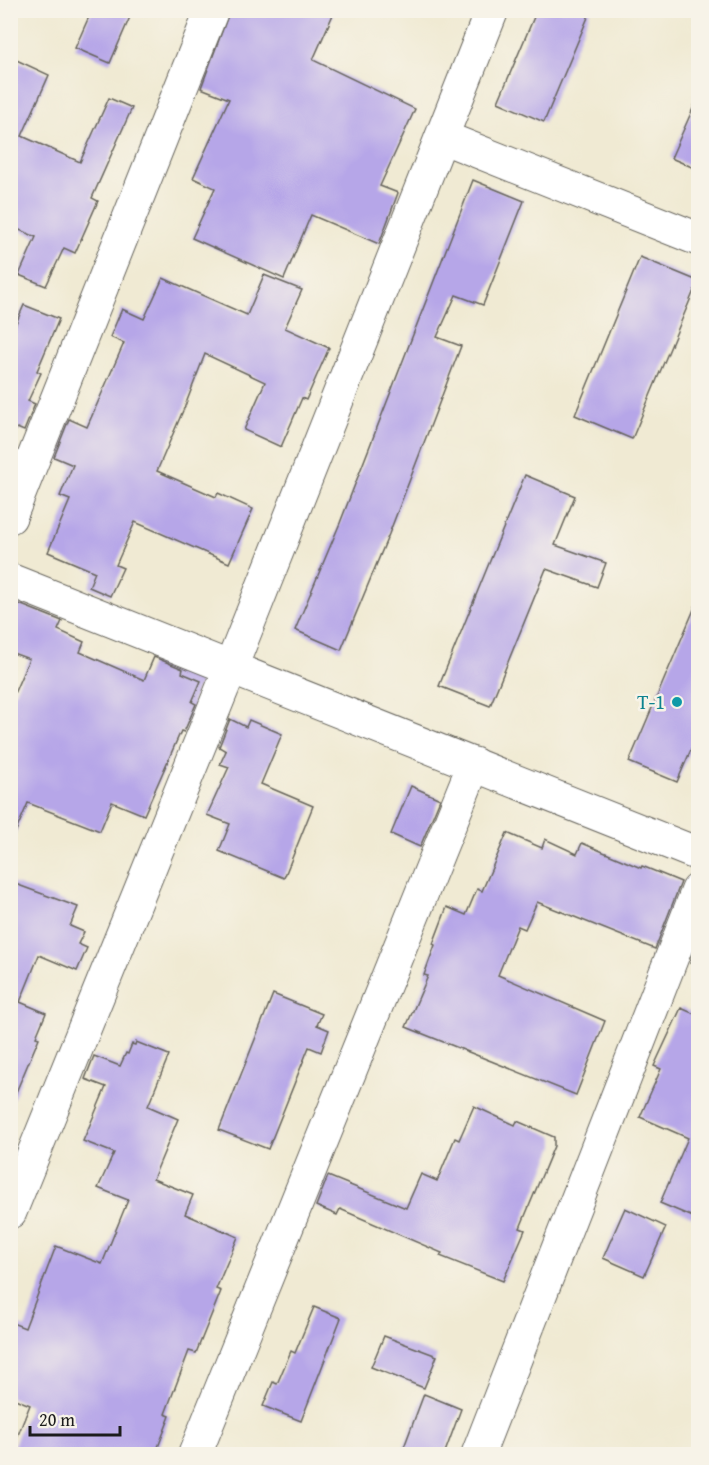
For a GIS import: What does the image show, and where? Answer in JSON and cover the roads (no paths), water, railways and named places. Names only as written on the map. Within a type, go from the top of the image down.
[{"type":"street","points":[[10,517],[212,10]]},
{"type":"street","points":[[10,1212],[231,667],[492,10]]},
{"type":"street","points":[[442,137],[699,239]]},
{"type":"street","points":[[10,580],[699,854]]},
{"type":"street","points":[[195,1455],[474,764]]},
{"type":"street","points":[[478,1455],[699,890]]},
{"type":"place","name":"T-1","points":[[677,702]]}]
